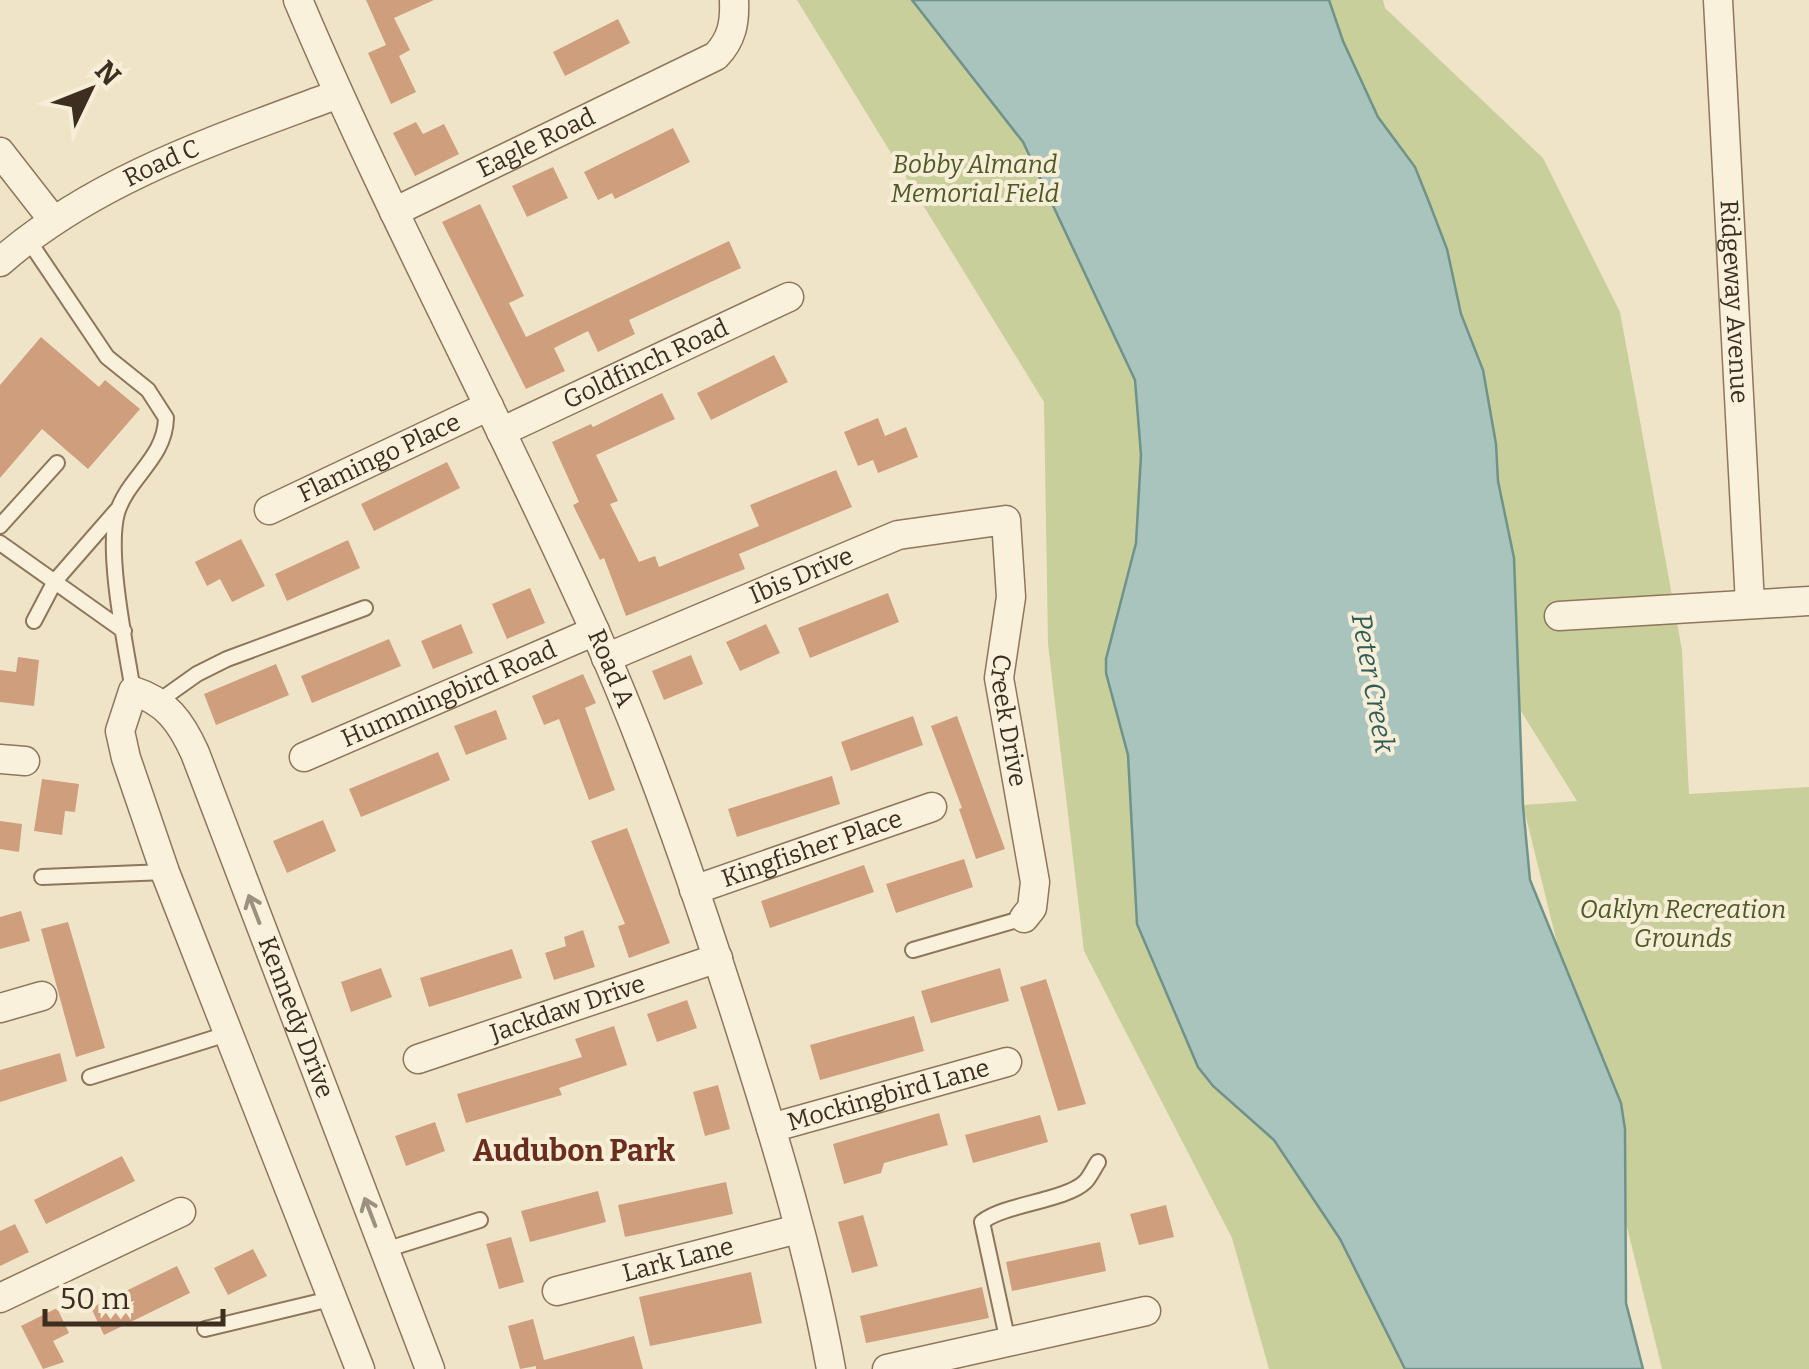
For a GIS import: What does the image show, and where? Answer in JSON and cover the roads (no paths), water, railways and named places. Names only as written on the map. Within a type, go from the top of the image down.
[{"type":"street","name":"Road A","points":[[298,0],[338,94],[594,631],[650,768],[718,958],[772,1128],[831,1369]]},
{"type":"street","name":"Eagle Road","points":[[394,212],[716,56],[729,43],[734,26],[734,0]]},
{"type":"street","name":"Ridgeway Avenue","points":[[1718,0],[1750,604]]},
{"type":"street","name":"Road C","points":[[0,262],[53,220],[160,164],[338,94]]},
{"type":"street","points":[[0,152],[53,220]]},
{"type":"street","name":"Goldfinch Road","points":[[502,432],[789,296]]},
{"type":"street","name":"Flamingo Place","points":[[269,510],[489,406]]},
{"type":"street","name":"Ibis Drive","points":[[606,658],[898,534],[1006,520]]},
{"type":"street","name":"Creek Drive","points":[[1006,520],[1012,597],[998,678],[1035,882],[1032,908],[1024,918]]},
{"type":"street","points":[[1559,616],[1809,601]]},
{"type":"street","name":"Hummingbird Road","points":[[304,757],[594,631]]},
{"type":"street","name":"Kennedy Drive","points":[[360,1369],[165,872],[122,746],[121,718],[146,696],[184,729],[195,752],[430,1369]]},
{"type":"street","name":"Kingfisher Place","points":[[694,890],[932,807]]},
{"type":"street","name":"Jackdaw Drive","points":[[418,1058],[718,958]]},
{"type":"street","points":[[0,1008],[42,996]]},
{"type":"street","name":"Mockingbird Lane","points":[[772,1128],[1008,1062]]},
{"type":"street","points":[[0,1298],[180,1212]]},
{"type":"street","name":"Lark Lane","points":[[557,1291],[798,1229]]},
{"type":"street","points":[[887,1369],[1146,1311]]},
{"type":"lane","points":[[27,238],[107,356],[148,390],[166,418],[161,447],[118,508],[55,580],[34,621]]},
{"type":"lane","points":[[0,526],[56,462]]},
{"type":"lane","name":"Kennedy Drive","points":[[118,508],[114,540],[124,631],[146,696]]},
{"type":"lane","points":[[0,542],[124,631]]},
{"type":"lane","points":[[146,696],[228,659],[365,608]]},
{"type":"lane","points":[[42,876],[165,872]]},
{"type":"lane","points":[[913,950],[1024,918]]},
{"type":"lane","points":[[90,1077],[228,1034]]},
{"type":"lane","points":[[1008,1342],[982,1222],[992,1214],[1021,1208],[1084,1184],[1098,1162]]},
{"type":"lane","points":[[385,1250],[480,1220]]},
{"type":"lane","points":[[205,1329],[330,1299]]},
{"type":"water","name":"Peter Creek","points":[[912,0],[1329,0],[1378,117],[1415,167],[1447,249],[1461,314],[1483,370],[1498,481],[1514,558],[1523,806],[1530,880],[1621,1103],[1625,1129],[1626,1303],[1643,1369],[1405,1369],[1340,1239],[1274,1140],[1213,1086],[1198,1067],[1137,924],[1128,755],[1106,673],[1106,659],[1136,543],[1141,455],[1135,380],[1023,142]]},
{"type":"district","name":"Audubon Park","points":[[574,1151]]},
{"type":"park label","name":"Bobby Almand Memorial Field","points":[[975,180]]},
{"type":"park label","name":"Oaklyn Recreation Grounds","points":[[1683,924]]}]
